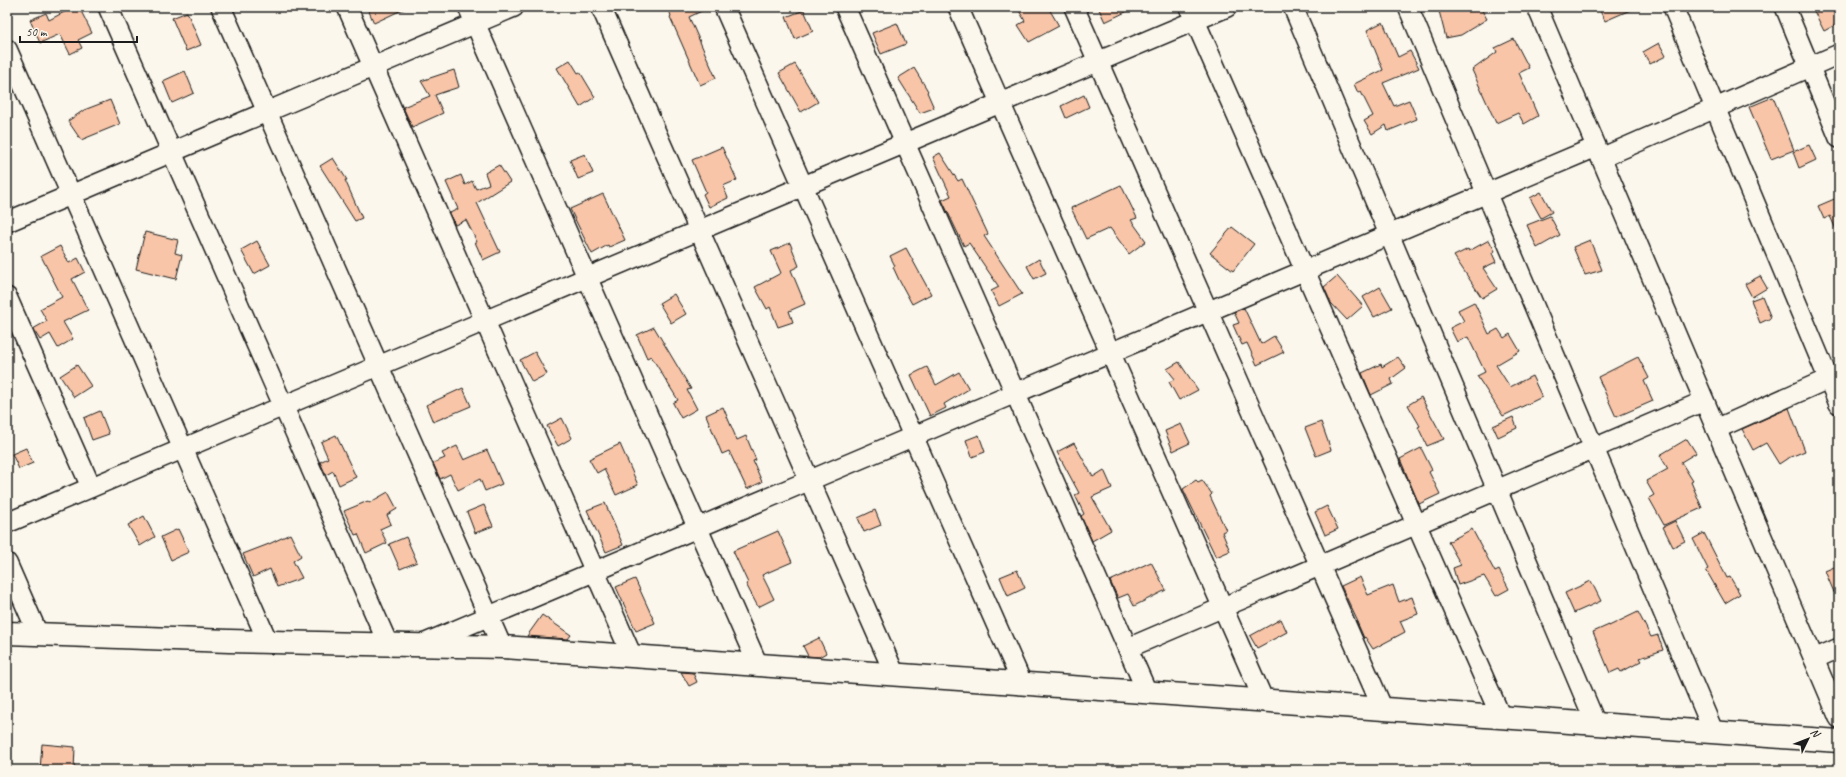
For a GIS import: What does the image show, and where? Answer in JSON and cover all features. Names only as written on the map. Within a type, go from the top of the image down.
[{"type":"street","points":[[108,7],[388,644]]},
{"type":"street","points":[[221,7],[502,647]]},
{"type":"street","points":[[346,7],[632,656]]},
{"type":"street","points":[[7,222],[373,67],[472,15],[514,7]]},
{"type":"street","points":[[601,7],[895,674]]},
{"type":"street","points":[[724,7],[1022,683]]},
{"type":"street","points":[[958,7],[1264,701]]},
{"type":"street","points":[[1074,7],[1383,709]]},
{"type":"street","points":[[7,523],[1098,61],[1192,14],[1227,7]]},
{"type":"street","points":[[1293,7],[1596,724]]},
{"type":"street","points":[[1408,7],[1714,732]]},
{"type":"street","points":[[1537,7],[1839,718]]},
{"type":"street","points":[[1673,7],[1715,108],[1834,376],[1839,404]]},
{"type":"street","points":[[1785,7],[1839,138]]},
{"type":"street","points":[[851,9],[905,143],[1147,692]]},
{"type":"street","points":[[1192,14],[1501,718]]},
{"type":"street","points":[[472,15],[758,665]]},
{"type":"street","points":[[7,49],[268,642]]},
{"type":"street","points":[[419,645],[1487,194],[1715,108],[1839,54]]},
{"type":"street","points":[[7,298],[91,488]]},
{"type":"street","points":[[1716,429],[1834,376]]},
{"type":"street","points":[[1128,648],[1704,401]]},
{"type":"street","points":[[7,563],[38,634]]},
{"type":"street","points":[[7,633],[268,642],[502,647],[1839,741]]},
{"type":"street","points":[[1814,659],[1839,648]]},
{"type":"building","points":[[74,7],[79,7],[92,33],[78,40],[82,48],[70,54],[60,34],[40,43],[30,20],[46,13],[49,20]]},
{"type":"building","points":[[367,7],[408,7],[374,23]]},
{"type":"building","points":[[668,7],[710,7],[689,17],[716,78],[700,85],[670,17]]},
{"type":"building","points":[[1017,7],[1048,7],[1059,26],[1029,42],[1018,25],[1025,21]]},
{"type":"building","points":[[1098,7],[1136,7],[1105,22]]},
{"type":"building","points":[[1438,7],[1480,7],[1487,19],[1461,35],[1446,38]]},
{"type":"building","points":[[1598,7],[1637,7],[1605,21]]},
{"type":"building","points":[[1820,7],[1839,7],[1839,23],[1824,31],[1814,11]]},
{"type":"building","points":[[804,10],[813,31],[795,39],[786,17]]},
{"type":"building","points":[[187,12],[201,45],[186,51],[172,18]]},
{"type":"building","points":[[1383,22],[1398,57],[1410,51],[1419,68],[1383,83],[1394,106],[1409,100],[1417,119],[1388,131],[1386,125],[1372,134],[1364,121],[1373,116],[1361,92],[1358,93],[1354,84],[1383,70],[1367,30]]},
{"type":"building","points":[[897,23],[906,44],[881,54],[872,33]]},
{"type":"building","points":[[1514,39],[1529,68],[1519,73],[1538,116],[1524,124],[1518,113],[1496,123],[1472,70],[1497,52],[1495,48]]},
{"type":"building","points":[[1659,43],[1666,56],[1650,64],[1643,52]]},
{"type":"building","points":[[570,60],[578,73],[580,72],[595,97],[580,107],[557,68]]},
{"type":"building","points":[[795,64],[818,102],[801,112],[779,73]]},
{"type":"building","points":[[914,68],[928,91],[927,92],[934,108],[920,113],[898,78]]},
{"type":"building","points":[[454,70],[459,87],[435,95],[443,113],[412,127],[403,107],[430,96],[421,81]]},
{"type":"building","points":[[185,71],[194,93],[172,103],[163,81]]},
{"type":"building","points":[[1084,95],[1089,107],[1066,118],[1061,106]]},
{"type":"building","points":[[1773,97],[1794,150],[1771,159],[1749,107]]},
{"type":"building","points":[[110,100],[120,124],[81,140],[68,121],[84,110]]},
{"type":"building","points":[[1809,145],[1816,160],[1799,168],[1793,152]]},
{"type":"building","points":[[722,147],[737,180],[723,186],[728,198],[709,207],[703,194],[706,192],[692,160]]},
{"type":"building","points":[[940,153],[958,181],[962,179],[988,234],[984,236],[1022,294],[999,306],[991,291],[999,287],[969,243],[964,246],[942,200],[951,196],[933,157]]},
{"type":"building","points":[[585,154],[593,173],[578,179],[570,160]]},
{"type":"building","points":[[333,158],[347,180],[345,180],[362,218],[355,221],[320,166]]},
{"type":"building","points":[[499,165],[510,182],[477,203],[500,252],[483,260],[475,242],[477,242],[466,220],[455,225],[450,213],[458,209],[446,182],[461,175],[465,185],[472,181],[476,189],[489,184],[485,173]]},
{"type":"building","points":[[1121,185],[1137,218],[1131,220],[1146,241],[1129,254],[1110,228],[1086,239],[1071,208]]},
{"type":"building","points":[[1541,192],[1552,212],[1541,218],[1530,198]]},
{"type":"building","points":[[603,194],[625,240],[609,247],[608,245],[592,254],[570,209]]},
{"type":"building","points":[[1839,197],[1839,236],[1830,216],[1824,219],[1818,206]]},
{"type":"building","points":[[1550,216],[1560,235],[1537,248],[1527,225]]},
{"type":"building","points":[[1232,227],[1254,244],[1233,271],[1210,253]]},
{"type":"building","points":[[145,232],[178,240],[175,253],[182,255],[176,279],[136,269]]},
{"type":"building","points":[[1489,240],[1495,251],[1492,253],[1496,262],[1483,268],[1497,289],[1482,298],[1454,256],[1468,249],[1469,251]]},
{"type":"building","points":[[1590,240],[1602,270],[1585,275],[1573,247]]},
{"type":"building","points":[[257,241],[270,265],[254,274],[241,250]]},
{"type":"building","points":[[790,243],[799,266],[791,270],[805,304],[789,311],[793,322],[778,327],[770,307],[767,309],[755,287],[781,273],[771,251]]},
{"type":"building","points":[[60,246],[69,263],[78,258],[85,272],[72,279],[88,310],[63,322],[73,339],[58,348],[50,334],[40,340],[33,329],[47,321],[40,309],[62,297],[41,256]]},
{"type":"building","points":[[906,248],[931,294],[912,304],[893,267],[895,266],[890,256]]},
{"type":"building","points":[[1039,259],[1046,273],[1034,279],[1027,266]]},
{"type":"building","points":[[1337,276],[1363,306],[1347,320],[1331,303],[1324,287]]},
{"type":"building","points":[[1760,276],[1767,288],[1752,297],[1745,284]]},
{"type":"building","points":[[1380,287],[1392,308],[1374,317],[1363,297]]},
{"type":"building","points":[[674,294],[686,314],[671,323],[659,303]]},
{"type":"building","points":[[1762,296],[1771,318],[1760,323],[1751,300]]},
{"type":"building","points":[[1474,302],[1489,334],[1498,329],[1504,338],[1510,334],[1520,351],[1496,365],[1510,387],[1532,376],[1542,397],[1503,416],[1477,376],[1485,372],[1468,337],[1457,342],[1450,328],[1464,321],[1458,310]]},
{"type":"building","points":[[1244,308],[1261,344],[1274,336],[1284,352],[1257,365],[1247,343],[1242,345],[1233,325],[1239,323],[1234,312]]},
{"type":"building","points":[[654,327],[691,389],[687,390],[697,409],[681,418],[673,403],[678,400],[651,356],[647,358],[637,335]]},
{"type":"building","points":[[535,352],[547,374],[532,382],[520,360]]},
{"type":"building","points":[[1398,357],[1406,368],[1391,379],[1393,384],[1371,395],[1362,373],[1381,364],[1382,367]]},
{"type":"building","points":[[1638,357],[1649,378],[1644,381],[1653,401],[1616,417],[1598,377]]},
{"type":"building","points":[[1179,362],[1198,390],[1179,400],[1169,382],[1175,379],[1167,369]]},
{"type":"building","points":[[77,365],[91,386],[74,397],[60,376]]},
{"type":"building","points":[[927,367],[936,385],[959,372],[969,389],[944,404],[946,408],[930,416],[911,375]]},
{"type":"building","points":[[463,388],[471,406],[433,422],[426,405]]},
{"type":"building","points":[[1421,397],[1444,439],[1427,446],[1418,427],[1420,426],[1408,405]]},
{"type":"building","points":[[723,407],[737,440],[746,436],[756,460],[753,461],[762,482],[747,489],[729,451],[722,454],[706,415]]},
{"type":"building","points":[[1789,408],[1805,451],[1788,458],[1779,464],[1766,443],[1753,450],[1742,429]]},
{"type":"building","points":[[100,411],[109,434],[92,440],[84,418]]},
{"type":"building","points":[[1513,417],[1517,428],[1498,437],[1493,426]]},
{"type":"building","points":[[562,418],[572,438],[558,446],[547,426]]},
{"type":"building","points":[[1321,422],[1331,450],[1316,456],[1305,428]]},
{"type":"building","points":[[1181,424],[1190,443],[1173,451],[1165,431]]},
{"type":"building","points":[[336,435],[356,477],[339,485],[333,471],[326,475],[320,462],[328,458],[321,442]]},
{"type":"building","points":[[979,435],[985,452],[972,457],[966,440]]},
{"type":"building","points":[[1687,439],[1696,453],[1681,462],[1693,481],[1691,482],[1702,508],[1664,525],[1649,498],[1654,495],[1646,481],[1668,469],[1660,455]]},
{"type":"building","points":[[1074,443],[1093,477],[1104,470],[1112,488],[1092,497],[1111,530],[1092,541],[1081,516],[1084,514],[1075,495],[1079,493],[1057,452]]},
{"type":"building","points":[[620,444],[638,485],[616,495],[604,469],[597,473],[589,459]]},
{"type":"building","points":[[457,446],[464,460],[487,450],[502,484],[485,491],[480,479],[458,490],[450,474],[440,479],[433,463],[445,458],[442,453]]},
{"type":"building","points":[[26,448],[33,463],[19,469],[12,454]]},
{"type":"building","points":[[1421,448],[1432,470],[1429,472],[1440,494],[1419,504],[1400,459]]},
{"type":"building","points":[[1196,480],[1198,482],[1202,480],[1212,494],[1210,496],[1226,530],[1222,532],[1230,551],[1216,557],[1183,489]]},
{"type":"building","points":[[388,492],[397,509],[387,515],[391,524],[380,529],[387,543],[366,553],[358,534],[355,535],[344,511],[368,501],[369,503]]},
{"type":"building","points":[[605,503],[623,545],[606,552],[587,510]]},
{"type":"building","points":[[484,505],[493,526],[475,533],[467,512]]},
{"type":"building","points":[[1327,506],[1338,529],[1325,535],[1315,512]]},
{"type":"building","points":[[875,510],[881,525],[864,532],[858,518]]},
{"type":"building","points":[[144,516],[155,537],[140,546],[128,525]]},
{"type":"building","points":[[1675,521],[1685,541],[1673,547],[1663,527]]},
{"type":"building","points":[[178,529],[189,552],[171,560],[161,537]]},
{"type":"building","points":[[1472,529],[1495,572],[1499,570],[1509,589],[1496,596],[1484,576],[1458,585],[1453,568],[1461,565],[1448,542]]},
{"type":"building","points":[[778,531],[792,562],[762,575],[774,599],[758,607],[746,584],[748,583],[733,551]]},
{"type":"building","points":[[1704,533],[1727,578],[1730,577],[1740,594],[1725,603],[1706,570],[1708,569],[1693,539]]},
{"type":"building","points":[[290,534],[301,556],[293,561],[302,578],[277,587],[270,569],[253,577],[243,554]]},
{"type":"building","points":[[406,537],[417,562],[400,569],[389,544]]},
{"type":"building","points":[[1151,562],[1166,590],[1134,606],[1128,594],[1118,598],[1110,581]]},
{"type":"building","points":[[1839,565],[1839,604],[1825,571]]},
{"type":"building","points":[[1017,570],[1025,588],[1008,596],[1000,577]]},
{"type":"building","points":[[1360,577],[1368,595],[1393,585],[1399,602],[1412,597],[1418,614],[1400,621],[1405,632],[1373,649],[1365,637],[1364,638],[1341,586]]},
{"type":"building","points":[[635,579],[655,623],[636,631],[616,587]]},
{"type":"building","points":[[1591,581],[1601,601],[1574,613],[1565,593]]},
{"type":"building","points":[[1638,612],[1651,637],[1658,635],[1663,650],[1640,658],[1642,661],[1621,672],[1619,669],[1610,673],[1593,632]]},
{"type":"building","points":[[542,615],[571,635],[568,639],[527,636]]},
{"type":"building","points":[[1281,619],[1287,632],[1257,648],[1250,636]]},
{"type":"building","points":[[819,638],[826,653],[819,657],[808,656],[803,646]]},
{"type":"building","points":[[681,672],[693,673],[697,682],[689,686]]},
{"type":"building","points":[[42,744],[75,747],[74,770],[40,770]]}]
